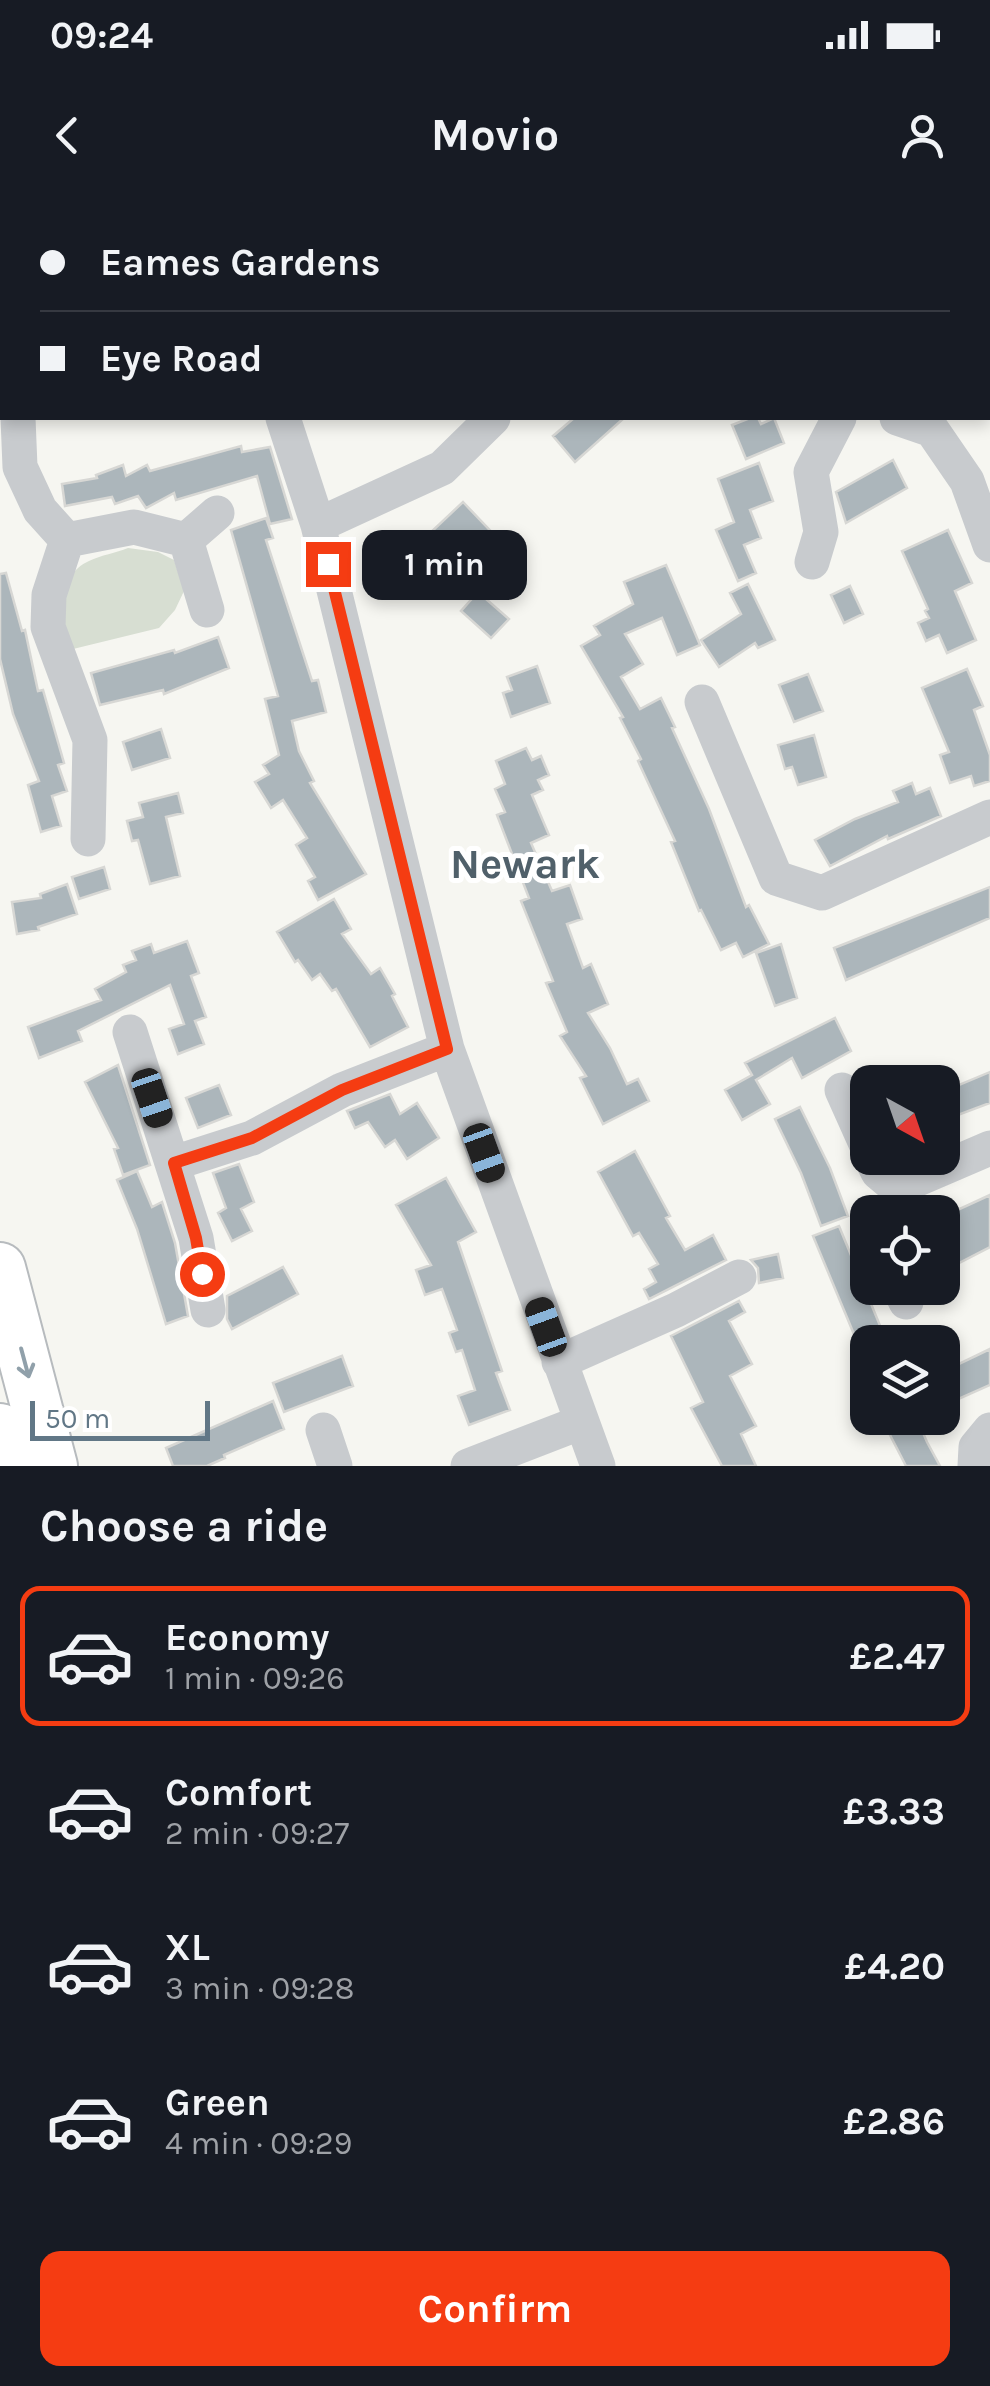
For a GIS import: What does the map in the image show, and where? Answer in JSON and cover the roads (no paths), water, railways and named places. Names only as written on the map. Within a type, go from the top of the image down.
[{"type":"highway","points":[[0,1268],[52,1466]]},
{"type":"highway","points":[[0,1429],[10,1466]]},
{"type":"street","points":[[18,420],[20,467],[40,510],[67,540]]},
{"type":"street","points":[[284,420],[318,525],[447,1049],[598,1466]]},
{"type":"street","points":[[318,525],[442,468],[490,420]]},
{"type":"street","points":[[812,562],[821,532],[811,472],[838,420]]},
{"type":"street","points":[[903,420],[932,430],[967,481],[990,544]]},
{"type":"street","points":[[186,540],[217,513]]},
{"type":"street","points":[[67,540],[134,527],[186,540]]},
{"type":"street","points":[[67,540],[50,595],[48,627],[90,740],[88,839]]},
{"type":"street","points":[[186,540],[207,610]]},
{"type":"street","points":[[702,702],[776,878],[822,893],[990,816]]},
{"type":"street","points":[[130,1032],[196,1238],[208,1310]]},
{"type":"street","points":[[174,1163],[252,1138],[342,1090],[447,1049]]},
{"type":"street","points":[[842,1090],[850,1108]]},
{"type":"street","points":[[900,1195],[990,1148]]},
{"type":"street","points":[[559,1362],[676,1310],[738,1277]]},
{"type":"street","points":[[468,1466],[582,1422]]},
{"type":"street","points":[[323,1430],[335,1466]]},
{"type":"street","points":[[975,1466],[976,1447],[990,1430]]},
{"type":"district","name":"Newark","points":[[525,864]]}]
